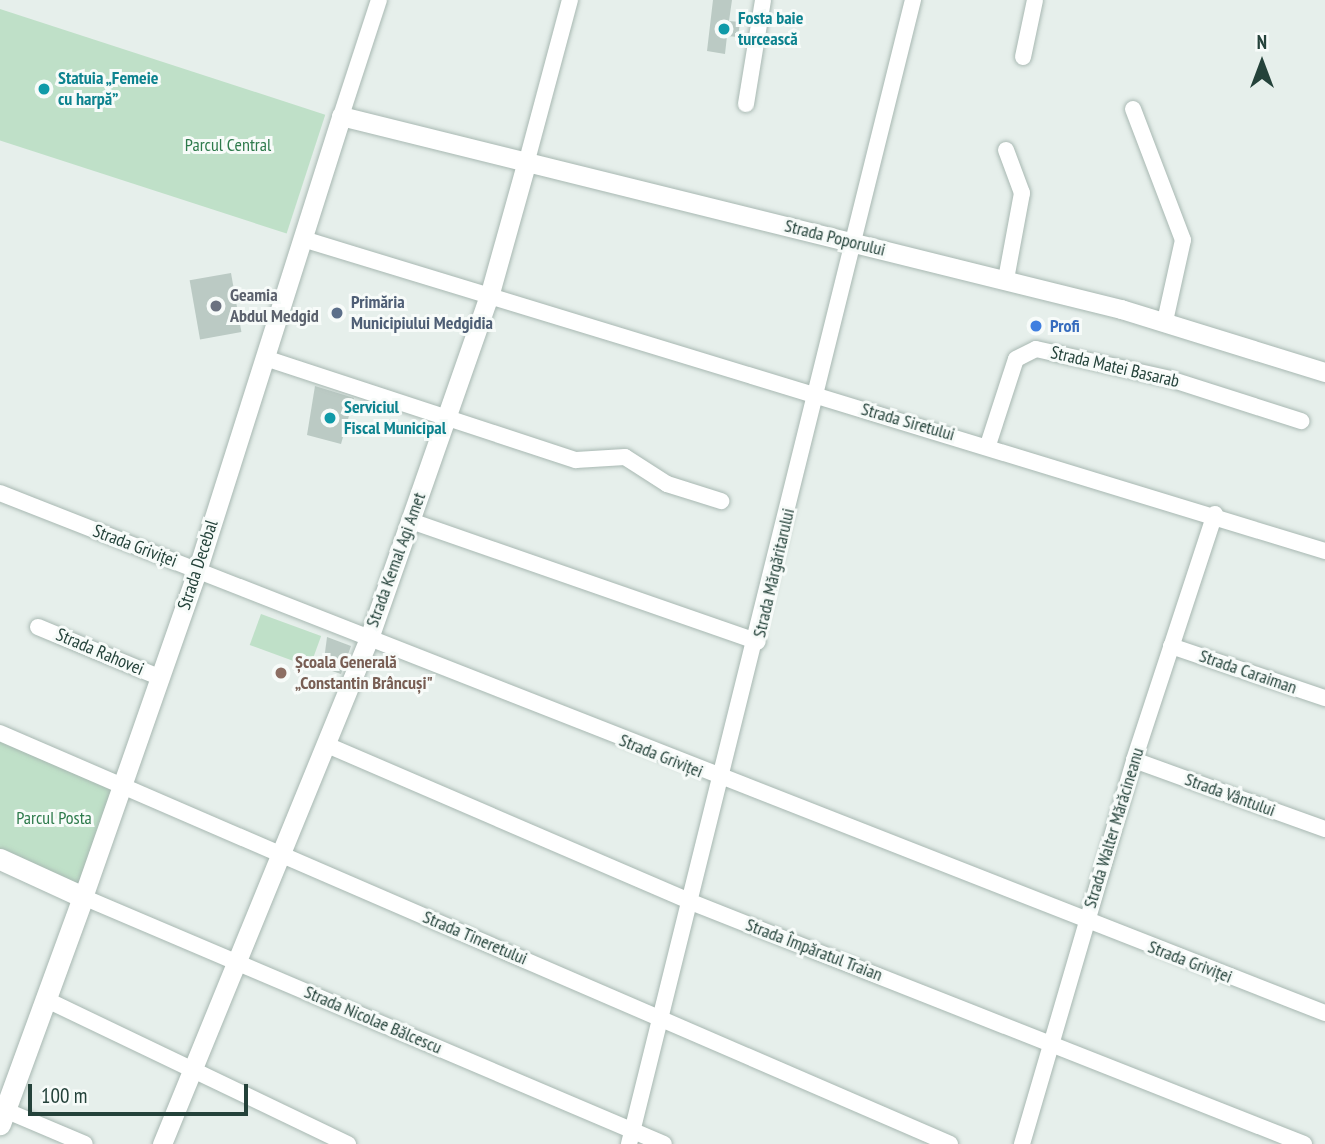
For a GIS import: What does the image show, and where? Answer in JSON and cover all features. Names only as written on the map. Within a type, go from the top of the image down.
[{"type":"main road","points":[[0,859],[83,897]]},
{"type":"main road","name":"Strada Decebal","points":[[2,1114],[83,897]]},
{"type":"street","name":"Strada Decebal","points":[[83,897],[197,570],[379,0]]},
{"type":"street","name":"Strada Kemal Agi Amet","points":[[162,1144],[327,745],[411,521],[490,293],[570,0]]},
{"type":"street","points":[[746,104],[763,0]]},
{"type":"street","name":"Strada Mărgăritarului","points":[[631,1137],[758,642],[913,0]]},
{"type":"street","points":[[1023,57],[1035,0]]},
{"type":"street","points":[[1133,109],[1183,240],[1165,321]]},
{"type":"street","name":"Strada Poporului","points":[[341,116],[526,164],[1006,279],[1165,321],[1325,372]]},
{"type":"street","points":[[1006,150],[1022,193],[1006,279]]},
{"type":"street","name":"Strada Siretului","points":[[303,239],[490,293],[816,396],[1215,514],[1325,551]]},
{"type":"street","name":"Strada Matei Basarab","points":[[988,445],[1016,359],[1036,349],[1170,379],[1301,421]]},
{"type":"street","points":[[265,358],[447,420],[586,462],[625,457],[667,484],[721,501]]},
{"type":"street","name":"Strada Griviței","points":[[0,494],[369,638],[722,781],[1325,1013]]},
{"type":"street","name":"Strada Walter Mărăcineanu","points":[[1022,1144],[1135,760],[1215,514]]},
{"type":"street","points":[[411,521],[758,642]]},
{"type":"street","name":"Strada Rahovei","points":[[38,627],[161,678]]},
{"type":"street","name":"Strada Caraiman","points":[[1171,646],[1325,698]]},
{"type":"street","name":"Strada Tineretului","points":[[0,733],[124,784],[950,1144]]},
{"type":"street","name":"Strada Împăratul Traian","points":[[327,745],[691,902],[1304,1144]]},
{"type":"street","name":"Strada Vântului","points":[[1135,760],[1325,829]]},
{"type":"street","name":"Strada Nicolae Bălcescu","points":[[83,897],[237,962],[631,1137],[664,1144]]},
{"type":"street","points":[[45,999],[195,1067],[348,1144]]},
{"type":"street","points":[[2,1114],[85,1144]]},
{"type":"green space","name":"Parcul Central","points":[[0,9],[325,115],[287,234],[0,140]]},
{"type":"green space","points":[[261,614],[321,636],[310,667],[250,645]]},
{"type":"green space","name":"Parcul Posta","points":[[0,733],[124,784],[83,897],[0,859]]},
{"type":"building","name":"Fosta baie turcească","points":[[713,0],[732,0],[729,21],[740,22],[738,37],[727,36],[725,54],[707,51]]},
{"type":"building","name":"Geamia Abdul Medgid","points":[[231,273],[241,332],[200,339],[190,280]]},
{"type":"building","name":"Serviciul Fiscal Municipal","points":[[315,386],[354,398],[341,444],[307,435]]},
{"type":"building","points":[[327,637],[351,646],[341,674],[323,668]]},
{"type":"place","name":"Fosta baie turcească","points":[[724,29]]},
{"type":"place","name":"Statuia „Femeie cu harpă”","points":[[44,89]]},
{"type":"place","name":"Geamia Abdul Medgid","points":[[216,306]]},
{"type":"place","name":"Primăria Municipiului Medgidia","points":[[337,313]]},
{"type":"place","name":"Profi","points":[[1036,326]]},
{"type":"place","name":"Serviciul Fiscal Municipal","points":[[330,418]]},
{"type":"place","name":"Școala Generală „Constantin Brâncuși\"","points":[[281,673]]}]
